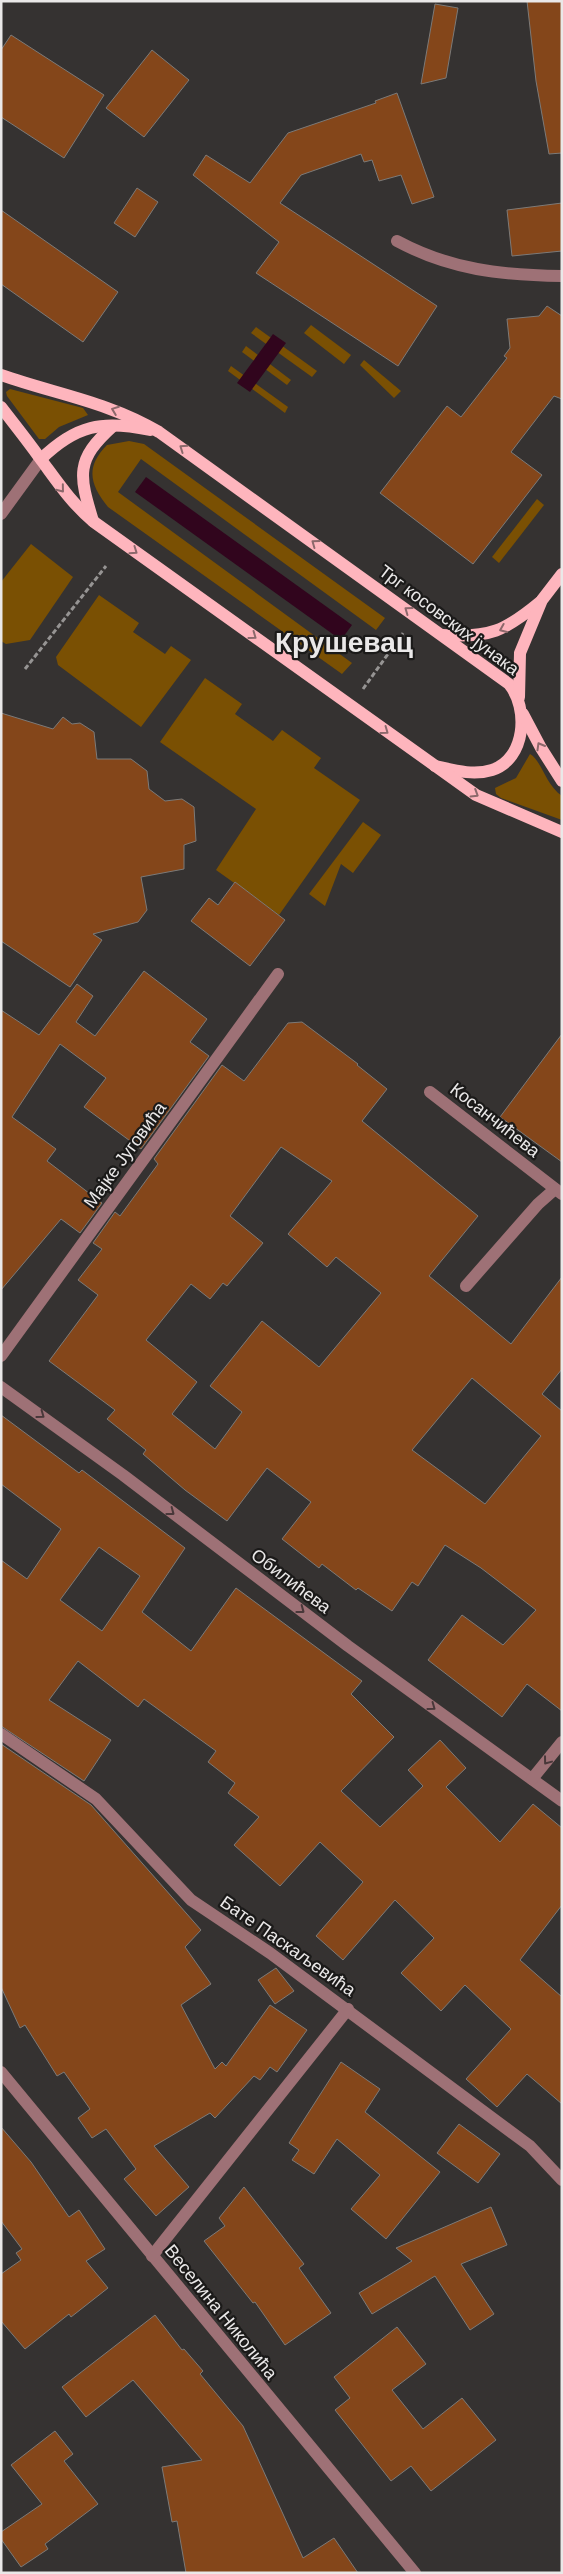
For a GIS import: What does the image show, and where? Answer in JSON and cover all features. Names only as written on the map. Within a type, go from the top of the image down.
[{"type":"main road","name":"Трг косовских јунака","points":[[1,375],[109,407],[133,417],[159,432],[443,635],[509,684],[541,748],[562,781]]},
{"type":"main road","points":[[1,407],[41,458],[75,506],[94,522],[476,795],[494,805],[562,832]]},
{"type":"main road","points":[[41,458],[59,441],[79,430],[113,426],[159,432]]},
{"type":"main road","points":[[94,522],[85,493],[82,474],[91,448],[113,426]]},
{"type":"main road","points":[[443,635],[462,636],[494,633],[509,626],[542,600],[562,574]]},
{"type":"main road","points":[[434,766],[460,772],[494,770],[509,758],[518,745],[521,734],[520,653],[542,600]]},
{"type":"street","points":[[397,241],[426,256],[496,274],[562,276]]},
{"type":"street","points":[[1,514],[41,458]]},
{"type":"street","name":"Мајке Југовића","points":[[1,1356],[278,974]]},
{"type":"street","name":"Косанчићева","points":[[430,1092],[559,1192]]},
{"type":"street","points":[[466,1286],[538,1204],[559,1192]]},
{"type":"street","name":"Обилићева","points":[[1,1387],[123,1475],[348,1646],[562,1802]]},
{"type":"street","name":"Бате Паскаљевића","points":[[1,1734],[96,1799],[191,1900],[270,1952],[530,2146],[562,2180]]},
{"type":"street","points":[[532,1779],[562,1742]]},
{"type":"street","points":[[152,2256],[348,2009]]},
{"type":"street","name":"Веселина Николића","points":[[1,2072],[415,2573]]},
{"type":"path","points":[[25,669],[106,566]]},
{"type":"path","points":[[350,706],[402,633]]},
{"type":"shaded area","points":[[311,325],[351,355],[344,364],[304,333]]},
{"type":"shaded area","points":[[256,327],[317,371],[312,377],[251,333]]},
{"type":"shaded area","points":[[273,334],[286,343],[250,392],[237,383]]},
{"type":"shaded area","points":[[246,346],[291,380],[287,385],[242,352]]},
{"type":"shaded area","points":[[364,360],[401,391],[394,398],[360,365]]},
{"type":"shaded area","points":[[231,366],[288,407],[285,413],[228,371]]},
{"type":"shaded area","points":[[10,389],[83,408],[88,415],[59,427],[45,439],[39,439],[7,396],[6,392]]},
{"type":"shaded area","points":[[129,441],[144,444],[385,618],[376,630],[141,459],[118,492],[352,663],[342,674],[108,507],[94,484],[92,476],[95,461],[107,445]]},
{"type":"shaded area","points":[[146,477],[352,625],[341,640],[135,492]]},
{"type":"shaded area","points":[[537,499],[544,505],[499,563],[492,557]]},
{"type":"shaded area","points":[[31,544],[73,577],[30,640],[6,644],[1,641],[1,582]]},
{"type":"shaded area","points":[[99,595],[139,623],[133,632],[165,654],[171,646],[191,660],[141,727],[58,665],[56,657]]},
{"type":"shaded area","points":[[205,678],[242,704],[235,714],[273,741],[282,730],[321,758],[314,768],[360,800],[279,915],[216,870],[256,809],[160,742]]},
{"type":"shaded area","points":[[530,754],[538,762],[556,791],[562,796],[562,820],[501,798],[496,794],[495,788],[516,778]]},
{"type":"shaded area","points":[[363,822],[381,835],[353,873],[341,864],[325,906],[309,894]]},
{"type":"building","points":[[527,1],[562,1],[562,153],[549,154],[536,81]]},
{"type":"building","points":[[435,4],[458,8],[446,78],[421,84]]},
{"type":"building","points":[[11,35],[104,95],[64,158],[1,117],[1,50]]},
{"type":"building","points":[[152,50],[189,80],[144,137],[106,108]]},
{"type":"building","points":[[397,93],[434,197],[412,204],[401,175],[379,181],[372,160],[364,162],[361,154],[301,175],[280,203],[437,306],[398,366],[256,273],[279,242],[193,175],[206,155],[250,183],[288,133],[376,103],[375,101]]},
{"type":"building","points":[[137,188],[158,202],[135,237],[114,223]]},
{"type":"building","points":[[562,203],[562,251],[512,256],[507,210]]},
{"type":"building","points":[[1,210],[118,292],[83,342],[1,284]]},
{"type":"building","points":[[547,306],[562,316],[562,399],[554,396],[511,452],[542,475],[473,564],[380,493],[447,406],[461,417],[507,358],[504,356],[510,348],[507,319],[539,316]]},
{"type":"building","points":[[1,713],[53,729],[63,717],[72,724],[80,723],[94,732],[97,759],[131,759],[147,771],[149,789],[165,801],[182,799],[194,807],[196,841],[184,845],[184,869],[141,877],[147,910],[138,922],[93,934],[102,940],[70,987],[1,941]]},
{"type":"building","points":[[235,882],[285,920],[250,966],[191,921],[209,898],[218,905]]},
{"type":"building","points":[[144,971],[207,1019],[190,1042],[209,1056],[141,1149],[84,1107],[106,1078],[60,1044],[12,1117],[56,1149],[47,1161],[102,1203],[80,1233],[61,1219],[1,1290],[1,1010],[39,1035],[77,984],[93,996],[76,1022],[95,1036]]},
{"type":"building","points":[[302,1022],[358,1064],[387,1089],[362,1121],[478,1216],[429,1276],[511,1344],[562,1277],[562,1369],[542,1394],[562,1411],[562,1711],[527,1684],[502,1717],[428,1660],[462,1615],[503,1645],[536,1610],[481,1568],[445,1545],[418,1586],[412,1582],[392,1611],[358,1588],[356,1590],[322,1564],[319,1568],[282,1539],[311,1502],[267,1468],[227,1521],[185,1490],[143,1454],[146,1450],[107,1419],[115,1410],[49,1361],[98,1295],[78,1280],[102,1249],[93,1243],[115,1212],[120,1216],[158,1164],[154,1159],[222,1065],[244,1081],[288,1023]],"holes":[[[281,1147],[332,1181],[288,1234],[327,1267],[336,1257],[381,1293],[319,1367],[262,1321],[210,1386],[242,1412],[215,1449],[172,1414],[197,1382],[146,1340],[191,1284],[210,1299],[223,1283],[227,1286],[263,1243],[230,1216]],[[472,1378],[541,1436],[485,1504],[412,1450]]]},
{"type":"building","points":[[562,1034],[562,1162],[500,1117]]},
{"type":"building","points":[[1,1415],[79,1473],[82,1470],[185,1548],[142,1612],[191,1651],[236,1588],[362,1681],[351,1694],[394,1737],[341,1791],[380,1827],[423,1786],[408,1770],[440,1740],[466,1768],[446,1787],[500,1842],[533,1804],[562,1828],[562,1905],[520,1960],[562,1997],[562,2104],[527,2074],[497,2107],[466,2079],[511,2029],[465,1985],[441,2011],[401,1973],[434,1938],[395,1900],[343,1960],[316,1936],[363,1882],[320,1842],[280,1886],[234,1845],[259,1817],[228,1793],[235,1783],[208,1762],[216,1751],[144,1699],[138,1707],[78,1661],[49,1700],[111,1740],[84,1781],[1,1726],[1,1560],[27,1579],[61,1529],[1,1484]],"holes":[[[99,1547],[140,1576],[102,1631],[60,1600]]]},
{"type":"building","points":[[1,1744],[91,1805],[201,1930],[185,1947],[211,1984],[181,2005],[215,2069],[222,2062],[226,2066],[270,2005],[307,2030],[277,2072],[270,2067],[260,2080],[254,2076],[215,2118],[210,2113],[154,2146],[189,2187],[156,2216],[124,2179],[136,2169],[106,2129],[92,2138],[78,2118],[90,2109],[64,2072],[57,2076],[25,2025],[20,2028],[1,1987]]},
{"type":"building","points":[[276,1968],[294,1991],[275,2004],[258,1980]]},
{"type":"building","points":[[341,2062],[380,2089],[365,2112],[440,2172],[386,2239],[351,2209],[380,2175],[337,2139],[314,2174],[292,2160],[299,2150],[289,2143]]},
{"type":"building","points":[[459,2124],[500,2154],[478,2183],[437,2153]]},
{"type":"building","points":[[1,2127],[31,2162],[69,2217],[79,2210],[105,2249],[86,2261],[108,2288],[71,2317],[69,2314],[25,2349],[1,2321],[1,2274],[21,2260],[16,2253],[22,2249],[1,2221]]},
{"type":"building","points":[[244,2187],[304,2264],[299,2268],[331,2313],[285,2345],[255,2302],[253,2303],[204,2241],[225,2226],[219,2218]]},
{"type":"building","points":[[491,2207],[507,2245],[461,2264],[494,2314],[470,2330],[435,2276],[372,2314],[359,2293],[412,2261],[396,2248]]},
{"type":"building","points":[[155,2315],[182,2350],[184,2349],[203,2371],[200,2374],[243,2426],[303,2558],[334,2538],[358,2573],[186,2573],[177,2521],[172,2522],[162,2467],[202,2460],[133,2380],[86,2417],[62,2387]]},
{"type":"building","points":[[397,2327],[426,2364],[392,2390],[423,2429],[462,2398],[496,2440],[431,2491],[411,2466],[391,2481],[335,2410],[350,2398],[334,2377]]},
{"type":"building","points":[[55,2431],[73,2454],[64,2461],[98,2504],[45,2544],[48,2549],[21,2567],[1,2539],[1,2532],[42,2504],[11,2465]]},
{"type":"district","name":"Крушевац","points":[[344,642]]}]
